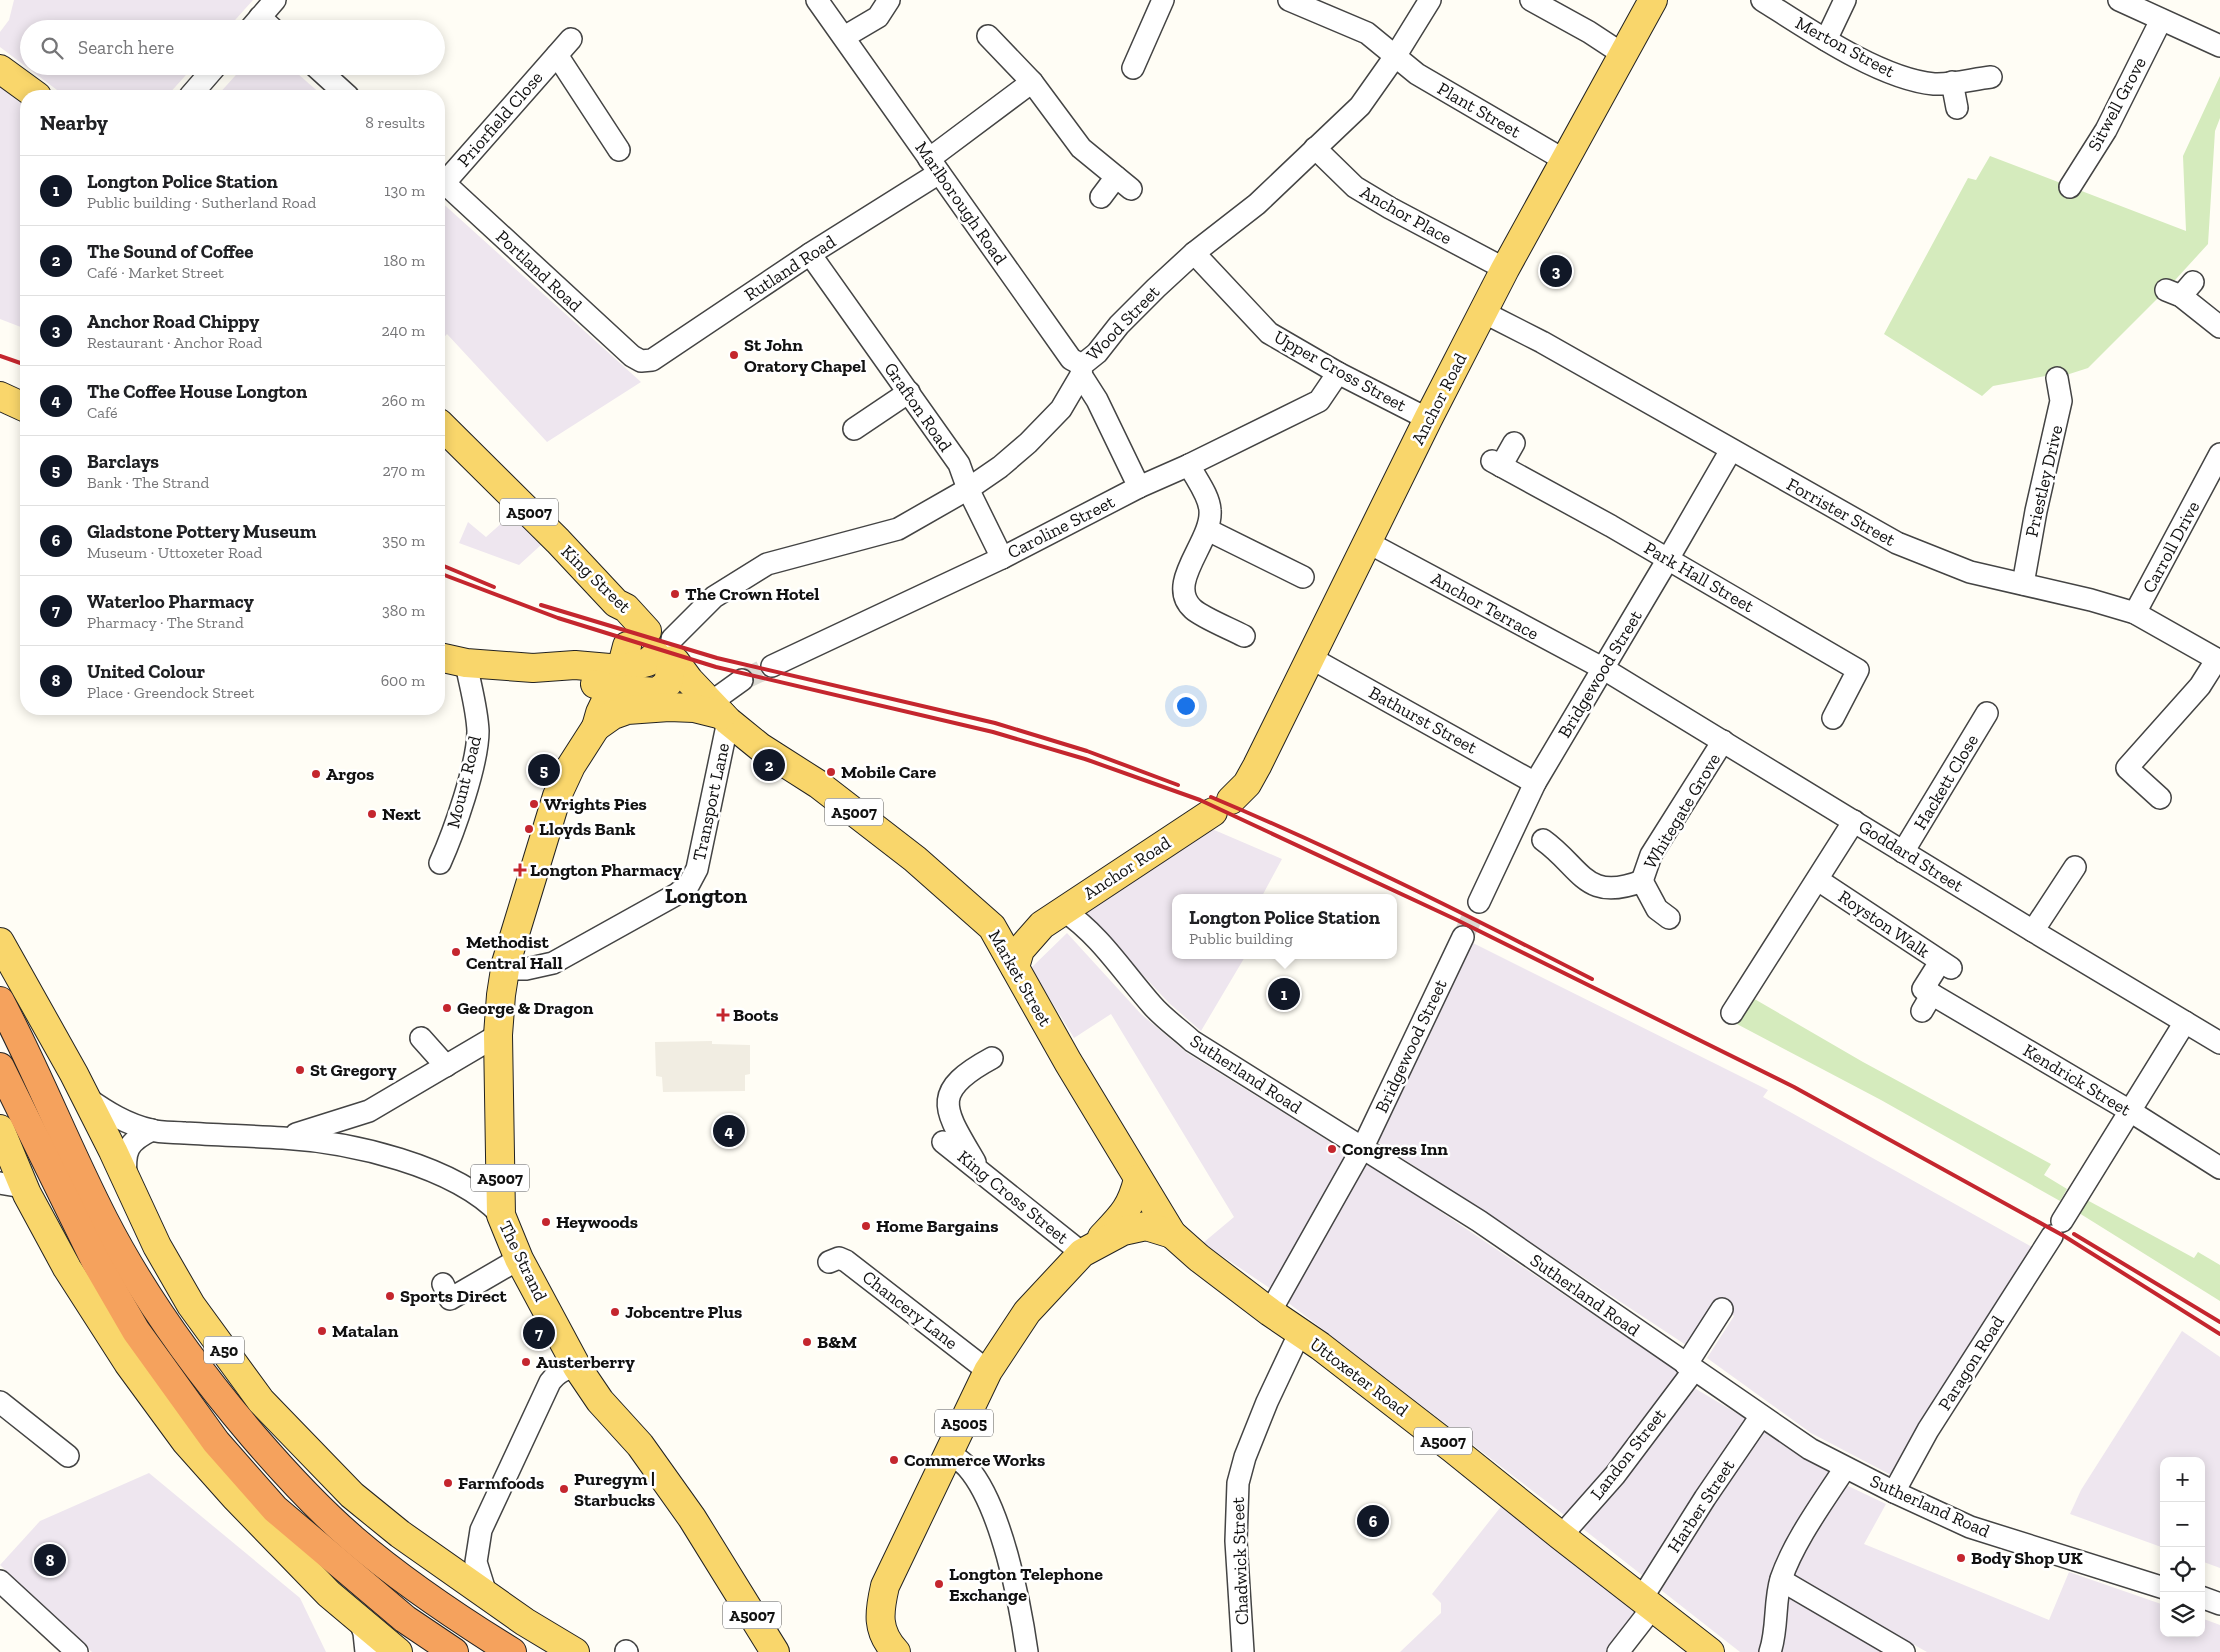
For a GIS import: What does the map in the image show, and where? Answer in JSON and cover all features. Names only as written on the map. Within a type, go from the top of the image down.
[{"type":"highway","name":"A50","points":[[0,1001],[104,1220],[133,1271],[180,1346],[217,1394],[284,1472],[353,1539],[424,1593],[512,1652]]},
{"type":"highway","points":[[0,1067],[96,1262],[136,1331],[216,1442],[275,1509],[405,1619],[454,1652]]},
{"type":"main road","name":"Anchor Road","points":[[1015,967],[1020,950],[1052,917],[1222,806],[1246,784],[1257,766],[1428,419],[1483,312],[1653,0]]},
{"type":"main road","points":[[0,69],[28,90]]},
{"type":"main road","points":[[0,396],[20,405]]},
{"type":"main road","name":"King Street","points":[[445,429],[537,520],[642,647]]},
{"type":"main road","points":[[445,658],[466,663],[533,668],[575,666],[642,647]]},
{"type":"main road","name":"A5007","points":[[596,728],[642,647],[689,680],[720,713]]},
{"type":"main road","points":[[596,728],[613,715],[627,710],[669,707],[694,708],[720,713]]},
{"type":"main road","name":"Market Street","points":[[720,713],[764,750],[818,784],[915,859],[992,927],[1068,1062],[1172,1234]]},
{"type":"main road","name":"The Strand","points":[[596,728],[571,766],[557,796],[506,963],[498,1035],[501,1215],[520,1259],[577,1368],[600,1401],[640,1445],[692,1518],[775,1652]]},
{"type":"main road","name":"Anchor Road","points":[[992,927],[1010,928],[1052,917]]},
{"type":"main road","name":"A50","points":[[0,942],[86,1098],[126,1177],[157,1246],[190,1306],[261,1401],[352,1495],[400,1534],[525,1622],[575,1652]]},
{"type":"main road","points":[[2,1143],[12,1185],[41,1222],[82,1292],[128,1363],[186,1442],[235,1497],[329,1594],[398,1652]]},
{"type":"main road","name":"A5005","points":[[896,1652],[886,1642],[881,1623],[881,1606],[885,1586],[988,1371],[1027,1312],[1125,1213],[1134,1195],[1138,1179]]},
{"type":"main road","name":"A5005","points":[[1086,1251],[1123,1231],[1146,1226],[1172,1234]]},
{"type":"main road","name":"Uttoxeter Road","points":[[1172,1234],[1199,1258],[1270,1312],[1320,1346],[1453,1449],[1710,1652]]},
{"type":"street","points":[[264,20],[275,0]]},
{"type":"street","name":"Marlborough Road","points":[[817,0],[1061,342],[1071,359],[1081,370],[1139,487]]},
{"type":"street","points":[[844,37],[878,17],[889,0]]},
{"type":"street","points":[[1133,68],[1163,0]]},
{"type":"street","name":"Plant Street","points":[[1289,0],[1316,5],[1367,32],[1417,74],[1566,160]]},
{"type":"street","name":"Wood Street","points":[[642,647],[714,597],[767,564],[898,529],[968,490],[1000,467],[1028,443],[1061,408],[1081,370],[1119,325],[1194,253],[1257,204],[1360,106],[1396,55],[1430,0]]},
{"type":"street","points":[[1531,0],[1624,55]]},
{"type":"street","name":"Merton Street","points":[[1762,0],[1826,40],[1896,76],[1935,84],[1991,77]]},
{"type":"street","points":[[1826,40],[1845,0]]},
{"type":"street","points":[[2119,0],[2220,46]]},
{"type":"street","name":"Sitwell Grove","points":[[2070,187],[2092,169],[2106,130],[2161,20]]},
{"type":"street","points":[[988,36],[1032,82],[1081,148],[1123,183],[1101,197]]},
{"type":"street","name":"Priorfield Close","points":[[445,179],[571,39]]},
{"type":"street","name":"Priorfield Close","points":[[557,55],[619,150]]},
{"type":"street","points":[[195,90],[208,75]]},
{"type":"street","points":[[325,75],[341,90]]},
{"type":"street","name":"Rutland Road","points":[[641,361],[652,360],[810,254],[934,166],[1032,82]]},
{"type":"street","points":[[1952,82],[1957,108]]},
{"type":"street","name":"Anchor Place","points":[[1315,148],[1355,187],[1390,208],[1506,269]]},
{"type":"street","name":"Portland Road","points":[[445,187],[632,356],[641,361]]},
{"type":"street","name":"Upper Cross Street","points":[[1194,253],[1269,333],[1338,373],[1428,419]]},
{"type":"street","name":"Grafton Road","points":[[810,254],[959,464],[968,490],[1002,558]]},
{"type":"street","points":[[2180,289],[2220,327]]},
{"type":"street","name":"Forrister Street","points":[[1483,312],[1542,342],[1897,543],[1970,572],[2091,600],[2135,613],[2219,660]]},
{"type":"street","name":"Caroline Street","points":[[772,666],[1002,558],[1139,487],[1189,465],[1318,401],[1338,373]]},
{"type":"street","name":"Priestley Drive","points":[[2023,584],[2036,511],[2070,402],[2057,378]]},
{"type":"street","points":[[854,429],[909,392]]},
{"type":"street","name":"Park Hall Street","points":[[1514,443],[1496,464],[1668,559],[1858,670],[1833,718]]},
{"type":"street","name":"Bridgewood Street","points":[[1479,902],[1535,783],[1604,669],[1731,450]]},
{"type":"street","name":"Carroll Drive","points":[[2135,613],[2220,454]]},
{"type":"street","points":[[1189,465],[1208,503],[1210,511],[1208,530],[1186,573],[1184,592],[1192,609],[1243,637]]},
{"type":"street","points":[[1208,530],[1303,577]]},
{"type":"street","name":"Anchor Terrace","points":[[1367,542],[1604,669]]},
{"type":"street","name":"Bathurst Street","points":[[1311,658],[1535,783]]},
{"type":"street","points":[[2160,798],[2127,768],[2200,686],[2219,660]]},
{"type":"street","name":"Mount Road","points":[[440,862],[441,840],[468,782],[478,731],[466,663]]},
{"type":"street","name":"Goddard Street","points":[[1604,669],[2220,1043]]},
{"type":"street","points":[[720,713],[742,680]]},
{"type":"street","name":"Transport Lane","points":[[506,963],[515,969],[526,970],[553,963],[677,894],[689,884],[697,869],[720,713]]},
{"type":"street","name":"Hackett Close","points":[[1903,852],[1987,713]]},
{"type":"street","name":"Whitegate Grove","points":[[1642,881],[1651,855],[1723,741]]},
{"type":"street","name":"Royston Walk","points":[[1735,998],[1818,880],[1854,821]]},
{"type":"street","points":[[1543,840],[1554,849],[1555,866],[1600,888],[1626,887],[1642,881],[1657,909],[1669,918]]},
{"type":"street","points":[[2033,931],[2075,867]]},
{"type":"street","name":"Royston Walk","points":[[1818,880],[1946,965]]},
{"type":"street","name":"Sutherland Road","points":[[1052,917],[1083,924],[1098,938],[1153,1007],[1192,1041],[1479,1221],[1810,1449],[1894,1492],[1970,1527],[2160,1587]]},
{"type":"street","name":"Bridgewood Street","points":[[1270,1312],[1363,1147],[1463,937]]},
{"type":"street","name":"Kendrick Street","points":[[1946,965],[1923,989],[1927,1003],[2130,1111],[2220,1168]]},
{"type":"street","name":"Paragon Road","points":[[1894,1492],[1928,1430],[2185,1022]]},
{"type":"street","points":[[283,1138],[320,1128],[369,1111],[498,1035]]},
{"type":"street","points":[[421,1038],[446,1066]]},
{"type":"street","points":[[980,1171],[951,1121],[947,1107],[950,1092],[967,1072],[992,1058]]},
{"type":"street","points":[[86,1098],[118,1119],[152,1130],[283,1138],[359,1149],[412,1162],[475,1193],[491,1204],[501,1215]]},
{"type":"street","points":[[359,1149],[369,1111]]},
{"type":"street","points":[[126,1177],[125,1160],[131,1143],[139,1136],[152,1130]]},
{"type":"street","name":"King Cross Street","points":[[943,1142],[1086,1251]]},
{"type":"street","name":"Chancery Lane","points":[[829,1262],[839,1258],[846,1260],[988,1371]]},
{"type":"street","points":[[443,1284],[450,1299],[520,1259]]},
{"type":"street","name":"Landon Street","points":[[1561,1536],[1614,1475],[1690,1368],[1722,1309]]},
{"type":"street","name":"Chadwick Street","points":[[1243,1652],[1236,1541],[1238,1483],[1245,1456],[1267,1402],[1300,1332]]},
{"type":"street","points":[[486,1594],[476,1562],[481,1530],[550,1382],[556,1374],[564,1369],[577,1368]]},
{"type":"street","points":[[0,1402],[68,1456]]},
{"type":"street","name":"Harber Street","points":[[1618,1652],[1705,1498],[1761,1416]]},
{"type":"street","points":[[950,1453],[967,1467],[977,1481],[997,1521],[1022,1616],[1027,1652]]},
{"type":"street","points":[[1770,1652],[1781,1580],[1806,1527],[1845,1468]]},
{"type":"street","points":[[1781,1580],[1904,1652]]},
{"type":"street","points":[[0,1581],[77,1652]]},
{"type":"street","points":[[2205,1598],[2220,1604]]},
{"type":"street","points":[[359,1619],[366,1644],[366,1652]]},
{"type":"shaded area","points":[[14,0],[253,0],[235,20],[20,20],[20,62],[0,47],[0,32],[9,20]]},
{"type":"shaded area","points":[[37,75],[186,75],[172,90],[57,90]]},
{"type":"shaded area","points":[[236,75],[299,75],[316,90],[222,90]]},
{"type":"shaded area","points":[[0,87],[20,102],[20,327],[0,319]]},
{"type":"shaded area","points":[[445,205],[641,382],[547,442],[447,334],[445,336]]},
{"type":"shaded area","points":[[513,513],[542,544],[519,565],[459,543],[468,522],[486,537]]},
{"type":"shaded area","points":[[1212,829],[1282,859],[1263,894],[1172,894],[1172,959],[1244,959],[1201,1031],[1169,1003],[1083,911]]},
{"type":"shaded area","points":[[1067,933],[1141,1014],[1187,1053],[1348,1153],[1274,1291],[1203,1243],[1234,1217],[1111,1014],[1074,1038],[1031,968]]},
{"type":"shaded area","points":[[1473,943],[1768,1090],[1763,1097],[2032,1247],[1999,1308],[1893,1476],[1811,1433],[1707,1358],[1734,1316],[1718,1304],[1689,1347],[1378,1142]]},
{"type":"shaded area","points":[[712,1041],[712,1044],[750,1045],[750,1074],[745,1075],[745,1091],[663,1092],[662,1077],[656,1076],[655,1042]]},
{"type":"shaded area","points":[[1367,1162],[1680,1373],[1634,1441],[1568,1518],[1282,1298]]},
{"type":"shaded area","points":[[2182,1331],[2220,1357],[2220,1568],[2205,1562],[2205,1457],[2160,1457],[2160,1547],[2070,1514],[2081,1490]]},
{"type":"shaded area","points":[[1691,1386],[1832,1470],[1762,1652],[1740,1652],[1582,1528]]},
{"type":"shaded area","points":[[149,1473],[300,1598],[326,1652],[92,1652],[0,1565],[40,1521]]},
{"type":"shaded area","points":[[1844,1484],[1886,1504],[1864,1544],[2049,1620],[2069,1572],[2160,1604],[2160,1637],[2205,1637],[2205,1619],[2220,1625],[2220,1652],[1927,1652],[1792,1577]]},
{"type":"shaded area","points":[[1503,1504],[1640,1612],[1608,1652],[1400,1652],[1441,1613],[1441,1603],[1432,1594]]},
{"type":"shaded area","points":[[1787,1596],[1888,1652],[1777,1652]]},
{"type":"green space","points":[[2220,76],[2220,118],[2215,131],[2208,244],[2166,290],[2088,368],[2057,378],[2051,375],[1993,386],[1982,396],[1884,334],[1968,178],[1976,180],[1990,156],[2186,231],[2183,156]]},
{"type":"green space","points":[[1751,997],[1863,1062],[2051,1164],[2044,1175],[2067,1189],[2060,1201],[1881,1100],[1735,1023]]},
{"type":"green space","points":[[2087,1200],[2194,1258],[2198,1252],[2220,1265],[2220,1301],[2079,1213]]},
{"type":"tunnel","points":[[742,680],[772,666]]},
{"type":"tunnel","points":[[1463,937],[1479,902]]},
{"type":"railway","points":[[0,356],[20,363]]},
{"type":"railway","points":[[445,567],[494,587]]},
{"type":"railway","points":[[445,575],[558,618],[716,667],[993,732],[1085,759],[1200,800],[1457,920],[1794,1087],[2064,1236],[2220,1334]]},
{"type":"railway","points":[[541,605],[717,658],[995,723],[1087,751],[1178,785]]},
{"type":"railway","points":[[1211,797],[1355,861],[1592,979]]},
{"type":"railway","points":[[2074,1234],[2220,1322]]},
{"type":"place","name":"Anchor Road Chippy","points":[[1556,271]]},
{"type":"place","name":"St John Oratory Chapel","points":[[734,355]]},
{"type":"place","name":"The Crown Hotel","points":[[675,594]]},
{"type":"place","name":"The Sound of Coffee","points":[[769,765]]},
{"type":"place","name":"Barclays","points":[[544,770]]},
{"type":"place","name":"Mobile Care","points":[[831,772]]},
{"type":"place","name":"Argos","points":[[316,774]]},
{"type":"place","name":"Wrights Pies","points":[[534,804]]},
{"type":"place","name":"Next","points":[[372,814]]},
{"type":"place","name":"Lloyds Bank","points":[[529,829]]},
{"type":"place","name":"Longton Pharmacy","points":[[520,870]]},
{"type":"place","name":"Methodist Central Hall","points":[[456,952]]},
{"type":"place","name":"Longton Police Station","points":[[1284,994]]},
{"type":"place","name":"George & Dragon","points":[[447,1008]]},
{"type":"place","name":"Boots","points":[[723,1015]]},
{"type":"place","name":"St Gregory","points":[[300,1070]]},
{"type":"place","name":"The Coffee House Longton","points":[[729,1131]]},
{"type":"place","name":"Congress Inn","points":[[1332,1149]]},
{"type":"place","name":"Heywoods","points":[[546,1222]]},
{"type":"place","name":"Home Bargains","points":[[866,1226]]},
{"type":"place","name":"Sports Direct","points":[[390,1296]]},
{"type":"place","name":"Jobcentre Plus","points":[[615,1312]]},
{"type":"place","name":"Matalan","points":[[322,1331]]},
{"type":"place","name":"Waterloo Pharmacy","points":[[539,1333]]},
{"type":"place","name":"B&M","points":[[807,1342]]},
{"type":"place","name":"Austerberry","points":[[526,1362]]},
{"type":"place","name":"Commerce Works","points":[[894,1460]]},
{"type":"place","name":"Farmfoods","points":[[448,1483]]},
{"type":"place","name":"Puregym | Starbucks","points":[[564,1489]]},
{"type":"place","name":"Gladstone Pottery Museum","points":[[1373,1521]]},
{"type":"place","name":"Body Shop UK","points":[[1961,1558]]},
{"type":"place","name":"United Colour","points":[[50,1560]]},
{"type":"place","name":"Longton Telephone Exchange","points":[[939,1584]]},
{"type":"district","name":"Longton","points":[[706,895]]}]
